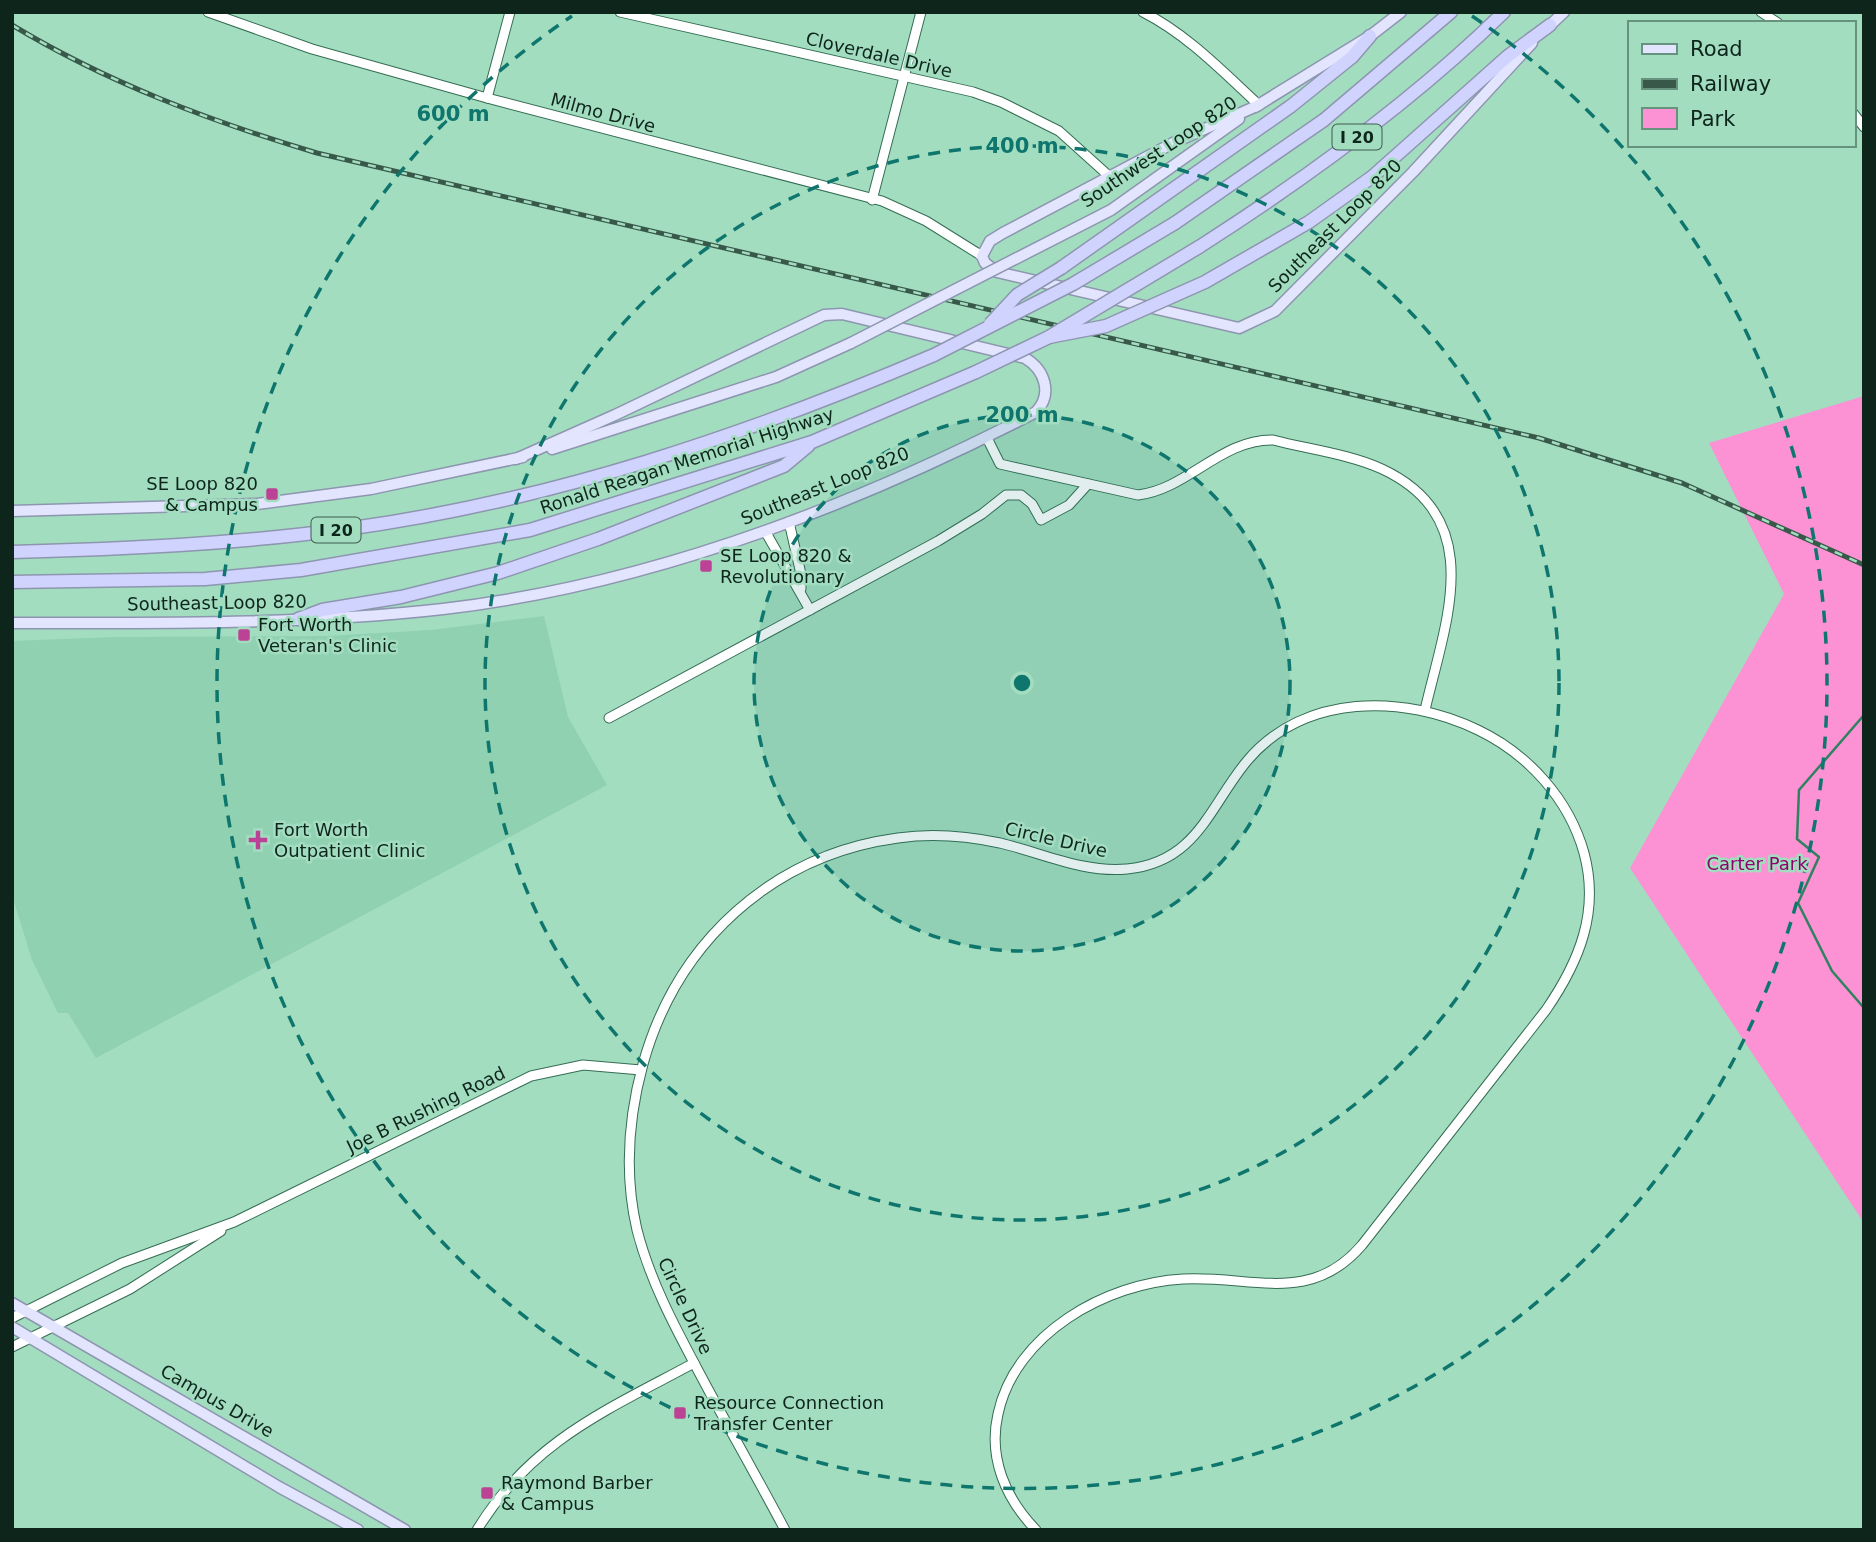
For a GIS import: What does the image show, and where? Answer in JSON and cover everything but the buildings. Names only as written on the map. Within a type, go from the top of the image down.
[{"type":"highway","name":"Ronald Reagan Memorial Highway","points":[[12,552],[175,546],[376,524],[504,500],[685,452],[830,399],[983,331],[1073,284],[1175,223],[1324,120],[1451,12]]},
{"type":"highway","name":"Ronald Reagan Memorial Highway","points":[[12,582],[205,579],[301,570],[503,535],[530,530],[707,478],[812,442],[976,372],[1049,337],[1199,247],[1356,138],[1418,88],[1504,12]]},
{"type":"highway","points":[[1049,337],[1105,326],[1205,282],[1309,222],[1372,177],[1508,56],[1550,25]]},
{"type":"highway","points":[[983,331],[1017,295],[1061,268],[1291,106],[1352,57],[1370,36]]},
{"type":"highway","points":[[298,619],[322,610],[447,587],[548,557],[784,466],[812,442]]},
{"type":"main road","name":"Southwest Loop 820","points":[[851,343],[1111,210],[1259,105],[1370,36],[1402,12]]},
{"type":"main road","name":"Southeast Loop 820","points":[[982,256],[985,263],[998,272],[1239,328],[1247,327],[1282,305],[1413,172],[1564,12]]},
{"type":"main road","points":[[982,256],[990,241],[1003,233],[1108,176],[1259,105]]},
{"type":"main road","name":"Southeast Loop 820","points":[[12,623],[201,624],[298,619],[488,602],[667,563],[789,522],[987,438],[1036,412],[1042,405],[1045,385],[1035,364],[1014,355],[842,314],[824,315],[516,459]]},
{"type":"main road","name":"Southeast Loop 820","points":[[12,511],[257,503],[371,489],[516,459],[583,441],[776,377],[851,343]]},
{"type":"main road","name":"Campus Drive","points":[[12,1303],[405,1530]]},
{"type":"main road","points":[[12,1327],[358,1530]]},
{"type":"main road","points":[[318,1507],[332,1486]]},
{"type":"street","name":"Milmo Drive","points":[[208,12],[312,49],[895,206],[926,221],[982,256]]},
{"type":"street","points":[[487,98],[510,12]]},
{"type":"street","name":"Cloverdale Drive","points":[[620,12],[904,76],[1001,102],[1059,131],[1108,176]]},
{"type":"street","points":[[872,200],[921,12]]},
{"type":"street","points":[[1143,12],[1166,24],[1197,47],[1259,105]]},
{"type":"street","points":[[987,438],[1000,464],[1139,495],[1150,494],[1235,447],[1258,440],[1273,440],[1379,467],[1395,476],[1425,501],[1440,522],[1452,558],[1452,589],[1425,710]]},
{"type":"street","points":[[609,718],[938,541],[982,514],[1006,495],[1021,495],[1032,504],[1041,520],[1069,505],[1088,484]]},
{"type":"street","points":[[789,522],[801,574],[801,589]]},
{"type":"street","points":[[765,531],[791,579],[801,589],[810,610]]},
{"type":"street","name":"Circle Drive","points":[[785,1530],[656,1289],[637,1228],[631,1195],[628,1143],[641,1070],[671,991],[704,943],[760,890],[806,863],[856,846],[935,835],[998,843],[1089,867],[1142,866],[1163,858],[1194,838],[1245,764],[1272,738],[1293,726],[1342,708],[1371,705],[1425,710],[1462,723],[1513,751],[1536,772],[1568,812],[1585,857],[1590,901],[1583,943],[1572,969],[1538,1021],[1362,1245],[1340,1266],[1308,1282],[1287,1285],[1211,1279],[1166,1281],[1120,1294],[1090,1307],[1040,1338],[1022,1357],[1011,1375],[1002,1397],[995,1427],[995,1451],[1000,1474],[1010,1496],[1036,1530]]},
{"type":"street","name":"Joe B Rushing Road","points":[[12,1318],[122,1263],[234,1222],[531,1076],[583,1065],[641,1070]]},
{"type":"street","name":"Joe B Rushing Road","points":[[12,1347],[130,1289],[234,1222]]},
{"type":"street","points":[[477,1530],[499,1495],[541,1452],[588,1420],[694,1363]]},
{"type":"shaded area","name":"Fort Worth Outpatient Clinic","points":[[544,616],[568,717],[607,785],[96,1058],[68,1013],[58,1013],[32,960],[12,895],[12,641],[114,637],[327,636],[431,630]]},
{"type":"green space","name":"Carter Park","points":[[1864,396],[1864,1223],[1630,868],[1784,594],[1709,443]]},
{"type":"waterway","points":[[1864,715],[1799,790],[1797,839],[1819,857],[1798,903],[1832,971],[1864,1008]]},
{"type":"railway","points":[[12,25],[85,65],[160,99],[317,153],[1539,438],[1682,483],[1864,565]]},
{"type":"place","name":"SE Loop 820 & Campus","points":[[272,494]]},
{"type":"place","name":"SE Loop 820 & Revolutionary","points":[[706,566]]},
{"type":"place","name":"Fort Worth Veteran's Clinic","points":[[244,635]]},
{"type":"place","name":"Fort Worth Outpatient Clinic","points":[[258,840]]},
{"type":"place","name":"Resource Connection Transfer Center","points":[[680,1413]]},
{"type":"place","name":"Raymond Barber & Campus","points":[[487,1493]]}]
